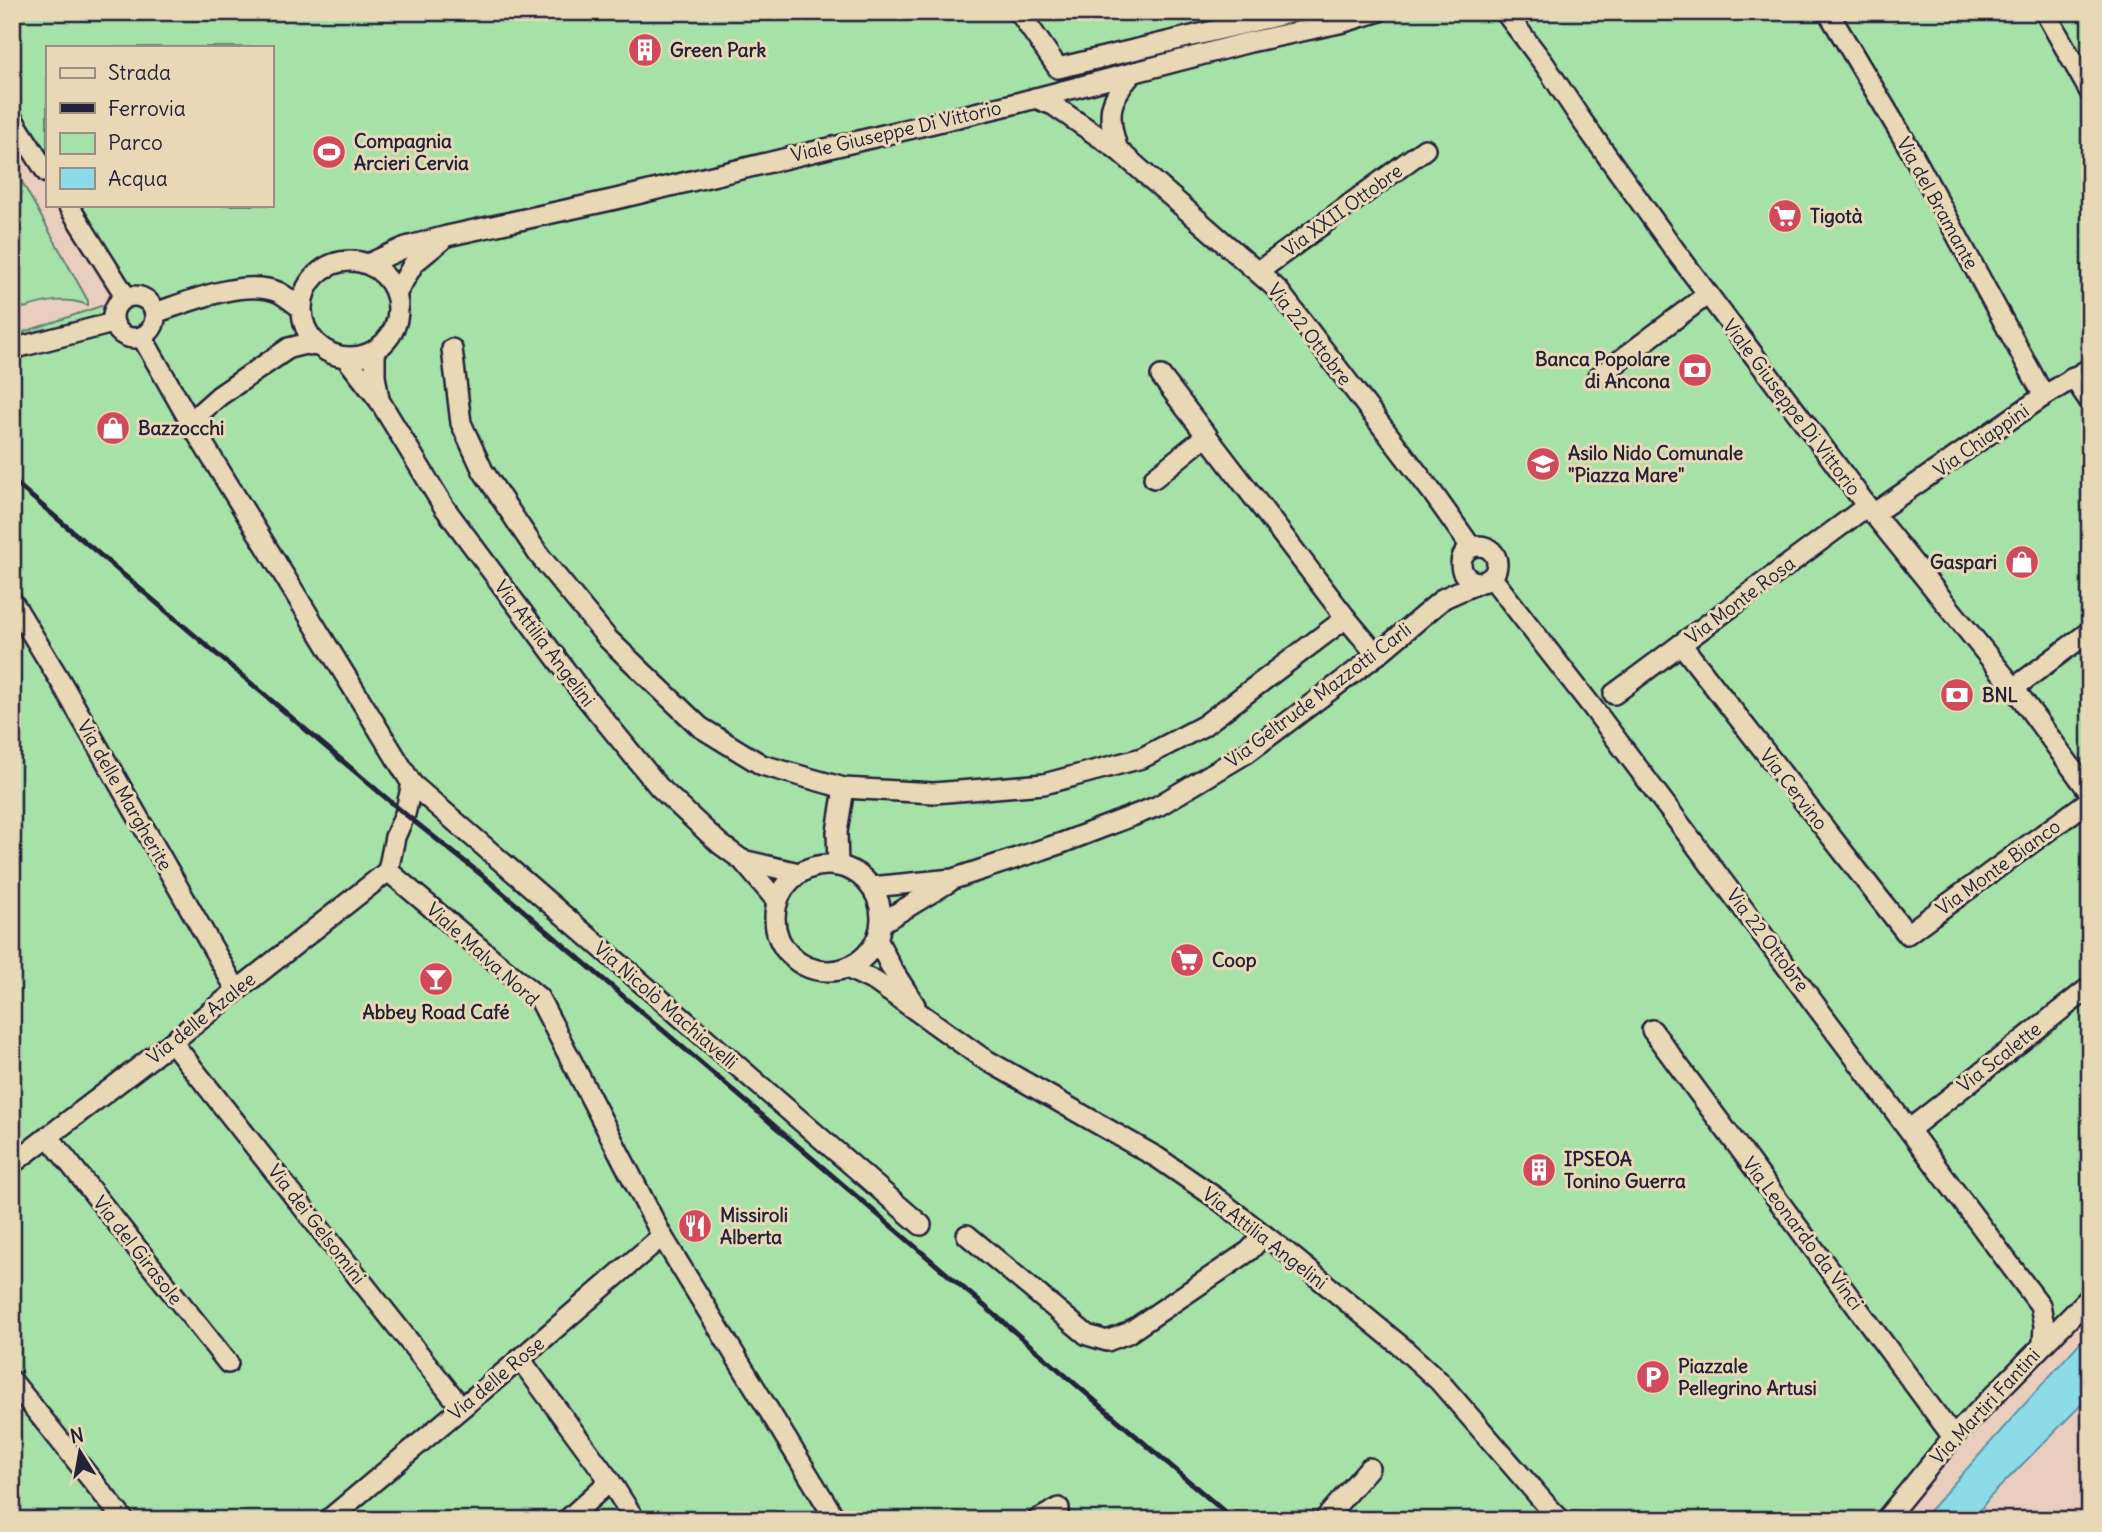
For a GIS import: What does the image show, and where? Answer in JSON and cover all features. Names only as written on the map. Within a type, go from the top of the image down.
[{"type":"street","points":[[1019,12],[1058,68],[1293,12]]},
{"type":"street","name":"Viale Giuseppe Di Vittorio","points":[[368,264],[406,247],[447,236],[616,199],[1034,99],[1250,42],[1377,12]]},
{"type":"street","name":"Viale Giuseppe Di Vittorio","points":[[1505,12],[1707,295],[1870,510],[2014,688],[2090,793]]},
{"type":"street","name":"Via del Bramante","points":[[1828,12],[1911,151],[2044,396]]},
{"type":"street","points":[[2045,12],[2090,92]]},
{"type":"street","points":[[1118,150],[1110,126],[1112,102],[1119,88],[1134,72]]},
{"type":"street","name":"Via 22 Ottobre","points":[[1034,99],[1053,106],[1118,150],[1278,290],[1471,547]]},
{"type":"street","points":[[12,118],[46,171]]},
{"type":"street","name":"Via XXII Ottobre","points":[[1259,271],[1425,149]]},
{"type":"street","points":[[69,206],[127,297]]},
{"type":"street","name":"Viale Giuseppe Di Vittorio","points":[[396,294],[414,263],[447,236]]},
{"type":"street","points":[[278,292],[341,261],[368,264],[380,271],[396,294],[396,326],[388,340],[375,351],[361,357],[346,358],[330,354],[317,346],[302,322],[301,308],[308,284],[316,274]]},
{"type":"street","points":[[155,313],[218,291],[257,289],[278,292],[301,308]]},
{"type":"street","points":[[1598,377],[1707,295]]},
{"type":"street","points":[[127,297],[143,298],[155,313],[152,327],[142,337],[128,337],[116,329],[113,323],[114,309],[127,297]]},
{"type":"street","points":[[12,349],[113,323]]},
{"type":"street","points":[[142,337],[196,432],[412,784],[405,814],[395,837],[388,871]]},
{"type":"street","points":[[196,432],[201,412],[219,396],[289,348],[305,344],[317,346]]},
{"type":"street","points":[[452,349],[461,423],[483,471],[539,555],[608,639],[700,727],[762,765],[844,788],[934,793],[1044,784],[1142,758],[1203,726],[1346,618]]},
{"type":"street","name":"Via Attilia Angelini","points":[[375,351],[379,400]]},
{"type":"street","name":"Via Attilia Angelini","points":[[346,358],[379,400],[444,507],[583,694],[659,788],[720,844],[742,860],[777,901]]},
{"type":"street","points":[[2081,372],[2090,402]]},
{"type":"street","name":"Via Chiappini","points":[[1870,510],[2081,372]]},
{"type":"street","points":[[1161,376],[1377,655]]},
{"type":"street","points":[[1154,478],[1208,435]]},
{"type":"street","name":"Via Monte Rosa","points":[[1614,694],[1870,510]]},
{"type":"street","points":[[1479,546],[1493,552],[1497,565],[1485,580],[1466,579],[1460,566],[1461,559],[1471,547],[1479,546]]},
{"type":"street","name":"Via Geltrude Mazzotti Carli","points":[[1444,598],[1460,566]]},
{"type":"street","name":"Via 22 Ottobre","points":[[1485,580],[1593,708],[2040,1305]]},
{"type":"street","name":"Via Geltrude Mazzotti Carli","points":[[871,887],[953,879],[1062,844],[1158,806],[1248,751],[1377,655],[1444,598],[1485,580]]},
{"type":"street","name":"Via delle Margherite","points":[[12,601],[236,989]]},
{"type":"street","points":[[2014,688],[2090,631]]},
{"type":"street","name":"Via Cervino","points":[[1681,644],[1907,934]]},
{"type":"street","name":"Via Nicolò Machiavelli","points":[[412,784],[921,1225]]},
{"type":"street","points":[[838,866],[838,832],[844,788]]},
{"type":"street","name":"Via Monte Bianco","points":[[1907,934],[2090,800]]},
{"type":"street","name":"Via Attilia Angelini","points":[[742,860],[799,873]]},
{"type":"street","points":[[824,865],[838,866],[862,877],[871,887],[877,898],[879,931],[870,951],[860,961],[848,968],[818,971],[803,966],[782,946],[774,916],[777,901],[786,885],[799,873],[824,865]]},
{"type":"street","name":"Via delle Azalee","points":[[12,1164],[172,1042],[388,871]]},
{"type":"street","name":"Viale Malva Nord","points":[[388,871],[539,998],[662,1236],[836,1520]]},
{"type":"street","name":"Via Geltrude Mazzotti Carli","points":[[879,931],[953,879]]},
{"type":"street","name":"Via Attilia Angelini","points":[[879,931],[892,970],[922,1015]]},
{"type":"street","name":"Via Attilia Angelini","points":[[848,968],[876,982],[981,1057],[1158,1158],[1264,1235],[1402,1347],[1439,1381],[1561,1520]]},
{"type":"street","name":"Via Scalette","points":[[1910,1129],[2090,987]]},
{"type":"street","name":"Via Leonardo da Vinci","points":[[1652,1030],[1953,1437]]},
{"type":"street","name":"Via dei Gelsomini","points":[[172,1042],[461,1407]]},
{"type":"street","name":"Via del Girasole","points":[[48,1136],[228,1363]]},
{"type":"street","points":[[967,1235],[1087,1335],[1107,1341],[1139,1325],[1249,1251],[1264,1235]]},
{"type":"street","name":"Via delle Rose","points":[[328,1520],[662,1236]]},
{"type":"street","points":[[2043,1343],[2044,1325],[2040,1305],[2062,1308],[2088,1300]]},
{"type":"street","name":"Via Martiri Fantini","points":[[1885,1520],[1953,1437],[2088,1300]]},
{"type":"street","points":[[520,1359],[610,1481],[635,1520]]},
{"type":"street","points":[[12,1381],[124,1520]]},
{"type":"street","points":[[1324,1520],[1368,1468]]},
{"type":"street","points":[[567,1520],[610,1481]]},
{"type":"street","points":[[1037,1520],[1059,1508]]},
{"type":"green space","points":[[12,12],[2090,12],[2090,1285],[1876,1520],[12,1520],[12,336],[131,296],[72,206],[273,206],[273,46],[46,46],[46,167],[12,116]]},
{"type":"green space","points":[[12,164],[88,305],[56,301],[24,308],[12,293]]},
{"type":"water","points":[[2090,1331],[2090,1396],[1989,1498],[1973,1520],[1921,1520]]},
{"type":"railway","points":[[12,480],[405,814],[483,876],[1234,1520]]},
{"type":"place","name":"Green Park","points":[[645,50]]},
{"type":"place","name":"Compagnia Arcieri Cervia","points":[[329,152]]},
{"type":"place","name":"Tigotà","points":[[1785,216]]},
{"type":"place","name":"Banca Popolare di Ancona","points":[[1695,370]]},
{"type":"place","name":"Bazzocchi","points":[[113,428]]},
{"type":"place","name":"Asilo Nido Comunale \"Piazza Mare\"","points":[[1543,464]]},
{"type":"place","name":"Gaspari","points":[[2022,562]]},
{"type":"place","name":"BNL","points":[[1957,695]]},
{"type":"place","name":"Coop","points":[[1187,960]]},
{"type":"place","name":"Abbey Road Café","points":[[436,979]]},
{"type":"place","name":"IPSEOA Tonino Guerra","points":[[1539,1170]]},
{"type":"place","name":"Missiroli Alberta","points":[[695,1226]]},
{"type":"place","name":"Piazzale Pellegrino Artusi","points":[[1653,1377]]}]
